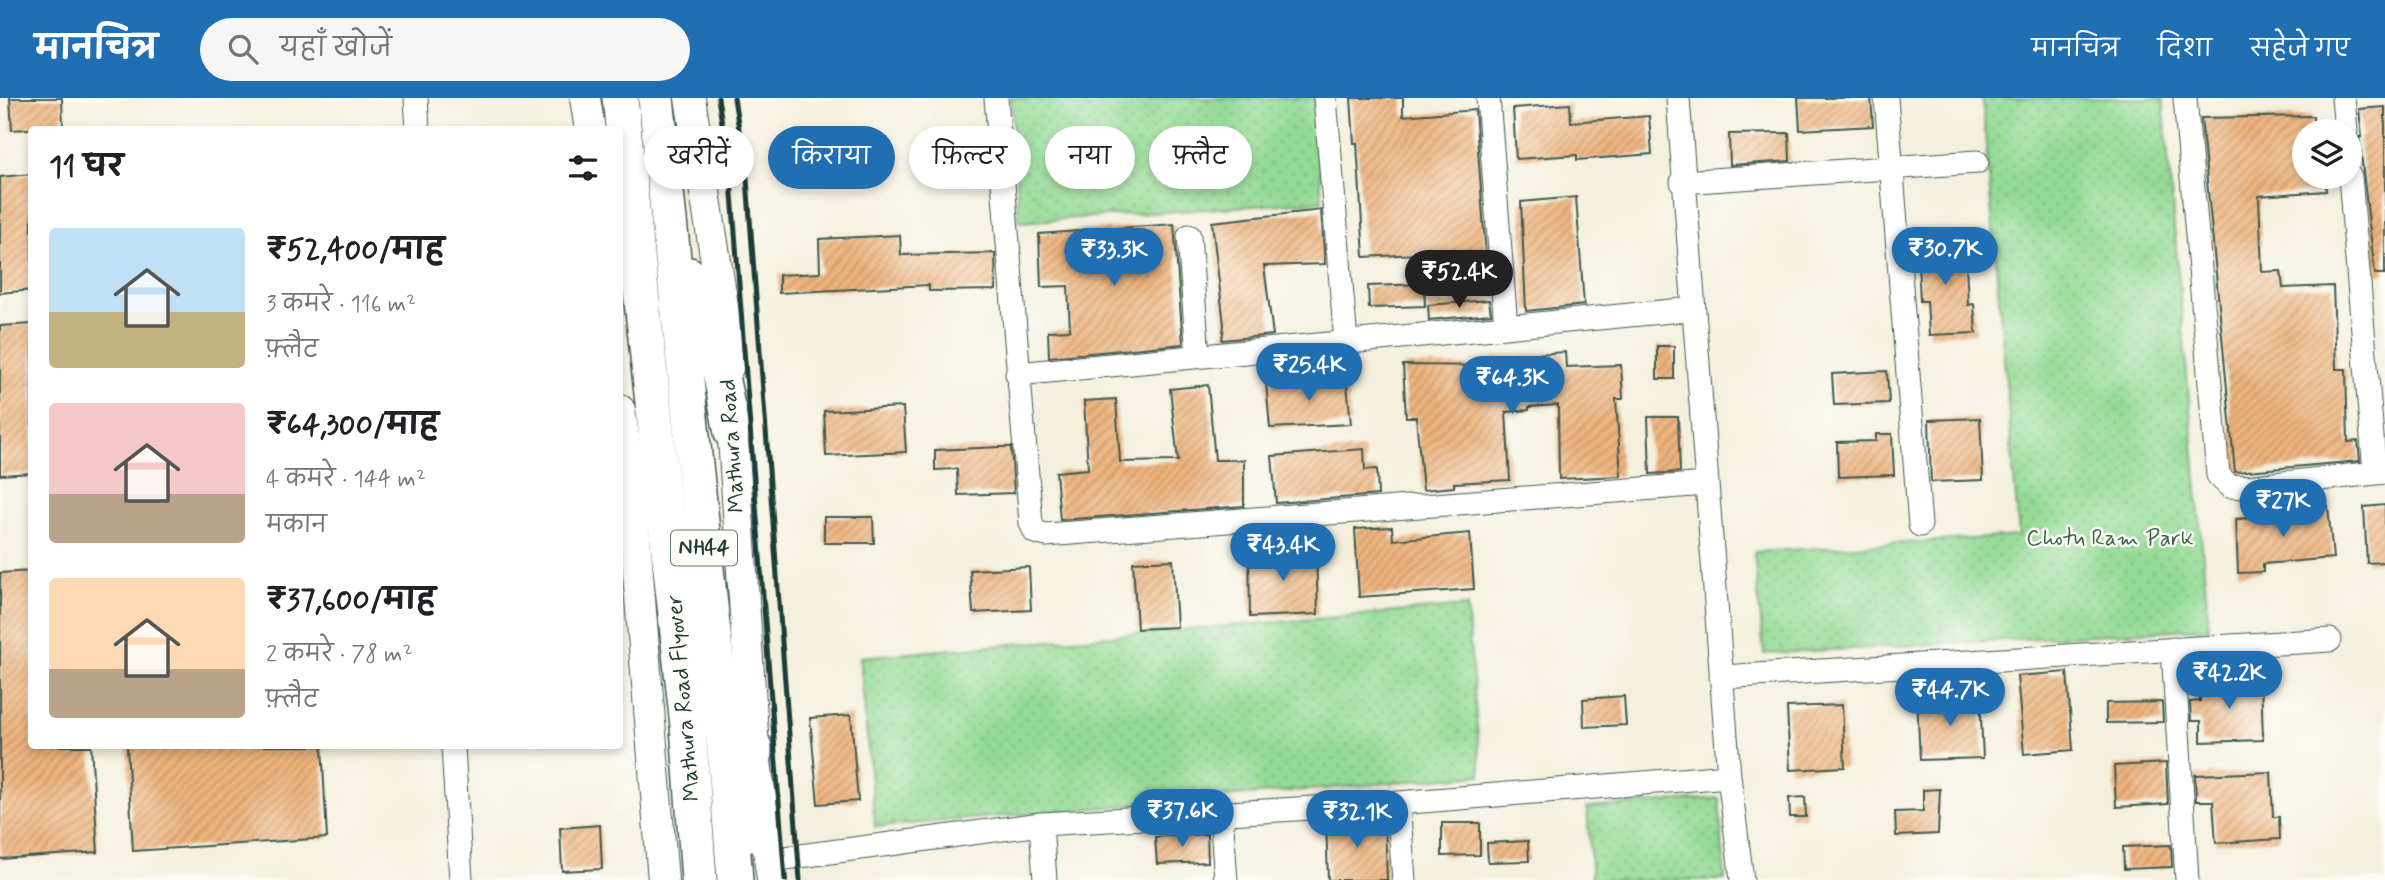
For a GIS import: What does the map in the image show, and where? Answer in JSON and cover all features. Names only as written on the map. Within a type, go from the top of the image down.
[{"type":"highway","name":"Mathura Road Flyover","points":[[620,98],[688,726],[699,880]]},
{"type":"highway","name":"NH44","points":[[656,98],[668,216]]},
{"type":"highway","points":[[668,216],[719,365],[732,433]]},
{"type":"highway","name":"Mathura Road","points":[[668,216],[724,737],[735,880]]},
{"type":"highway","points":[[623,309],[633,367],[660,449]]},
{"type":"highway","points":[[754,747],[764,873]]},
{"type":"main road","points":[[585,98],[589,126]]},
{"type":"main road","name":"Mathura Road","points":[[690,98],[724,312],[754,747]]},
{"type":"main road","points":[[623,430],[630,476],[663,880]]},
{"type":"street","points":[[416,98],[418,126]]},
{"type":"street","points":[[996,98],[1017,373],[1031,523],[1035,532],[1046,536],[1706,484]]},
{"type":"street","points":[[1325,98],[1346,342]]},
{"type":"street","points":[[1488,98],[1506,327]]},
{"type":"street","points":[[1678,98],[1682,182],[1728,776],[1742,880]]},
{"type":"street","points":[[1886,98],[1920,525]]},
{"type":"street","points":[[2185,98],[2218,475],[2229,486],[2380,472],[2351,189]]},
{"type":"street","points":[[2343,98],[2345,119]]},
{"type":"street","points":[[1682,182],[1977,162]]},
{"type":"street","points":[[1189,236],[1198,356]]},
{"type":"street","points":[[1017,373],[1692,309]]},
{"type":"street","points":[[1721,677],[2330,640]]},
{"type":"street","points":[[2172,649],[2187,880]]},
{"type":"street","points":[[453,749],[461,880]]},
{"type":"street","points":[[764,873],[1041,824],[1398,803],[1728,776]]},
{"type":"street","points":[[1398,803],[1404,880]]},
{"type":"street","points":[[1222,814],[1226,880]]},
{"type":"street","points":[[1041,824],[1045,880]]},
{"type":"green space","points":[[1011,98],[1315,98],[1322,201],[1019,222],[1017,189],[1031,189],[1031,126],[1013,126]]},
{"type":"green space","name":"Chotu Ram Park","points":[[1982,98],[2163,98],[2209,628],[1764,654],[1754,552],[2019,536]]},
{"type":"green space","points":[[1467,606],[1481,775],[875,827],[860,657]]},
{"type":"green space","points":[[1719,798],[1725,880],[1592,880],[1587,808]]},
{"type":"building","points":[[10,98],[62,98],[63,126],[28,126],[28,129],[12,130]]},
{"type":"building","points":[[1351,98],[1403,98],[1403,116],[1475,110],[1486,257],[1435,259],[1435,253],[1364,257],[1357,143],[1354,143]]},
{"type":"building","points":[[1798,98],[1871,98],[1873,126],[1800,130]]},
{"type":"building","points":[[1570,104],[1571,122],[1649,116],[1652,154],[1577,160],[1577,155],[1516,159],[1513,108]]},
{"type":"building","points":[[2385,107],[2385,274],[2375,274],[2362,163],[2362,119],[2359,109]]},
{"type":"building","points":[[2313,116],[2313,119],[2292,119],[2292,189],[2326,191],[2259,196],[2262,272],[2281,271],[2283,288],[2333,286],[2336,369],[2346,369],[2348,442],[2358,441],[2360,461],[2235,472],[2201,118]]},
{"type":"building","points":[[1789,133],[1790,161],[1730,165],[1729,134]]},
{"type":"building","points":[[28,174],[28,290],[0,293],[0,177]]},
{"type":"building","points":[[1576,197],[1584,305],[1526,311],[1521,202]]},
{"type":"building","points":[[1321,210],[1325,264],[1264,266],[1273,335],[1222,340],[1224,325],[1212,222]]},
{"type":"building","points":[[1174,224],[1183,344],[1049,357],[1048,331],[1070,330],[1068,286],[1041,287],[1039,234]]},
{"type":"building","points":[[900,235],[901,255],[995,253],[996,290],[929,291],[929,285],[779,293],[779,275],[820,273],[819,239]]},
{"type":"building","points":[[1965,240],[1968,305],[1974,304],[1976,333],[1929,335],[1927,301],[1920,301],[1917,242]]},
{"type":"building","points":[[1424,284],[1425,306],[1369,308],[1368,286]]},
{"type":"building","points":[[1489,300],[1491,314],[1429,320],[1428,305]]},
{"type":"building","points":[[28,324],[28,473],[0,475],[0,326]]},
{"type":"building","points":[[1657,346],[1674,346],[1674,379],[1657,379]]},
{"type":"building","points":[[1565,352],[1566,367],[1621,365],[1623,399],[1616,399],[1621,476],[1559,479],[1558,405],[1529,407],[1529,410],[1506,412],[1510,480],[1454,483],[1454,487],[1423,490],[1416,417],[1406,417],[1403,365],[1493,366],[1493,357]]},
{"type":"building","points":[[1887,371],[1889,403],[1834,405],[1832,374]]},
{"type":"building","points":[[1346,374],[1351,424],[1270,428],[1266,383],[1317,382],[1317,377]]},
{"type":"building","points":[[1208,385],[1215,460],[1244,460],[1244,506],[1060,520],[1056,472],[1088,469],[1084,401],[1116,399],[1120,462],[1178,461],[1170,389]]},
{"type":"building","points":[[903,407],[906,452],[826,456],[824,411]]},
{"type":"building","points":[[1648,417],[1678,417],[1680,472],[1650,474]]},
{"type":"building","points":[[1980,418],[1983,480],[1931,482],[1929,420]]},
{"type":"building","points":[[1876,434],[1892,434],[1894,475],[1838,477],[1837,442],[1876,441]]},
{"type":"building","points":[[1011,447],[1014,493],[958,495],[957,469],[935,470],[935,450]]},
{"type":"building","points":[[1364,449],[1365,470],[1377,469],[1378,495],[1276,503],[1272,456]]},
{"type":"building","points":[[2385,505],[2385,562],[2367,563],[2364,507]]},
{"type":"building","points":[[2328,506],[2333,558],[2263,564],[2263,572],[2238,573],[2236,519],[2305,514],[2305,508]]},
{"type":"building","points":[[824,517],[873,517],[874,543],[824,543]]},
{"type":"building","points":[[1392,527],[1393,540],[1470,533],[1474,589],[1359,597],[1355,529]]},
{"type":"building","points":[[1249,550],[1316,550],[1318,614],[1250,617]]},
{"type":"building","points":[[1173,560],[1177,627],[1137,629],[1133,562]]},
{"type":"building","points":[[1029,567],[1031,610],[973,613],[970,570]]},
{"type":"building","points":[[28,571],[28,749],[91,749],[98,852],[0,859],[0,573]]},
{"type":"building","points":[[2067,672],[2073,750],[2024,754],[2017,676]]},
{"type":"building","points":[[2261,679],[2263,740],[2201,742],[2201,721],[2191,721],[2190,702],[2200,701],[2199,681]]},
{"type":"building","points":[[1624,696],[1626,725],[1584,727],[1583,699]]},
{"type":"building","points":[[1980,697],[1983,758],[1920,760],[1917,699]]},
{"type":"building","points":[[2162,702],[2163,722],[2106,723],[2106,703]]},
{"type":"building","points":[[1842,705],[1845,767],[1790,770],[1787,707]]},
{"type":"building","points":[[851,715],[858,801],[818,804],[810,718]]},
{"type":"building","points":[[127,749],[322,749],[327,838],[133,851]]},
{"type":"building","points":[[2166,763],[2168,804],[2116,807],[2114,766]]},
{"type":"building","points":[[2271,772],[2273,817],[2279,817],[2280,839],[2216,843],[2213,801],[2196,801],[2195,775]]},
{"type":"building","points":[[1940,789],[1938,834],[1896,836],[1895,812],[1923,811],[1923,790]]},
{"type":"building","points":[[1805,797],[1806,817],[1790,817],[1789,798]]},
{"type":"building","points":[[1385,819],[1387,880],[1328,880],[1326,821]]},
{"type":"building","points":[[1442,823],[1480,823],[1480,855],[1442,856]]},
{"type":"building","points":[[600,825],[602,869],[562,871],[560,828]]},
{"type":"building","points":[[1207,834],[1208,862],[1157,864],[1155,837]]},
{"type":"building","points":[[1528,841],[1529,861],[1488,862],[1487,843]]},
{"type":"building","points":[[2171,845],[2172,867],[2124,869],[2123,847]]},
{"type":"railway","points":[[718,98],[731,181],[785,880]]},
{"type":"railway","points":[[734,98],[747,179],[800,880]]}]
